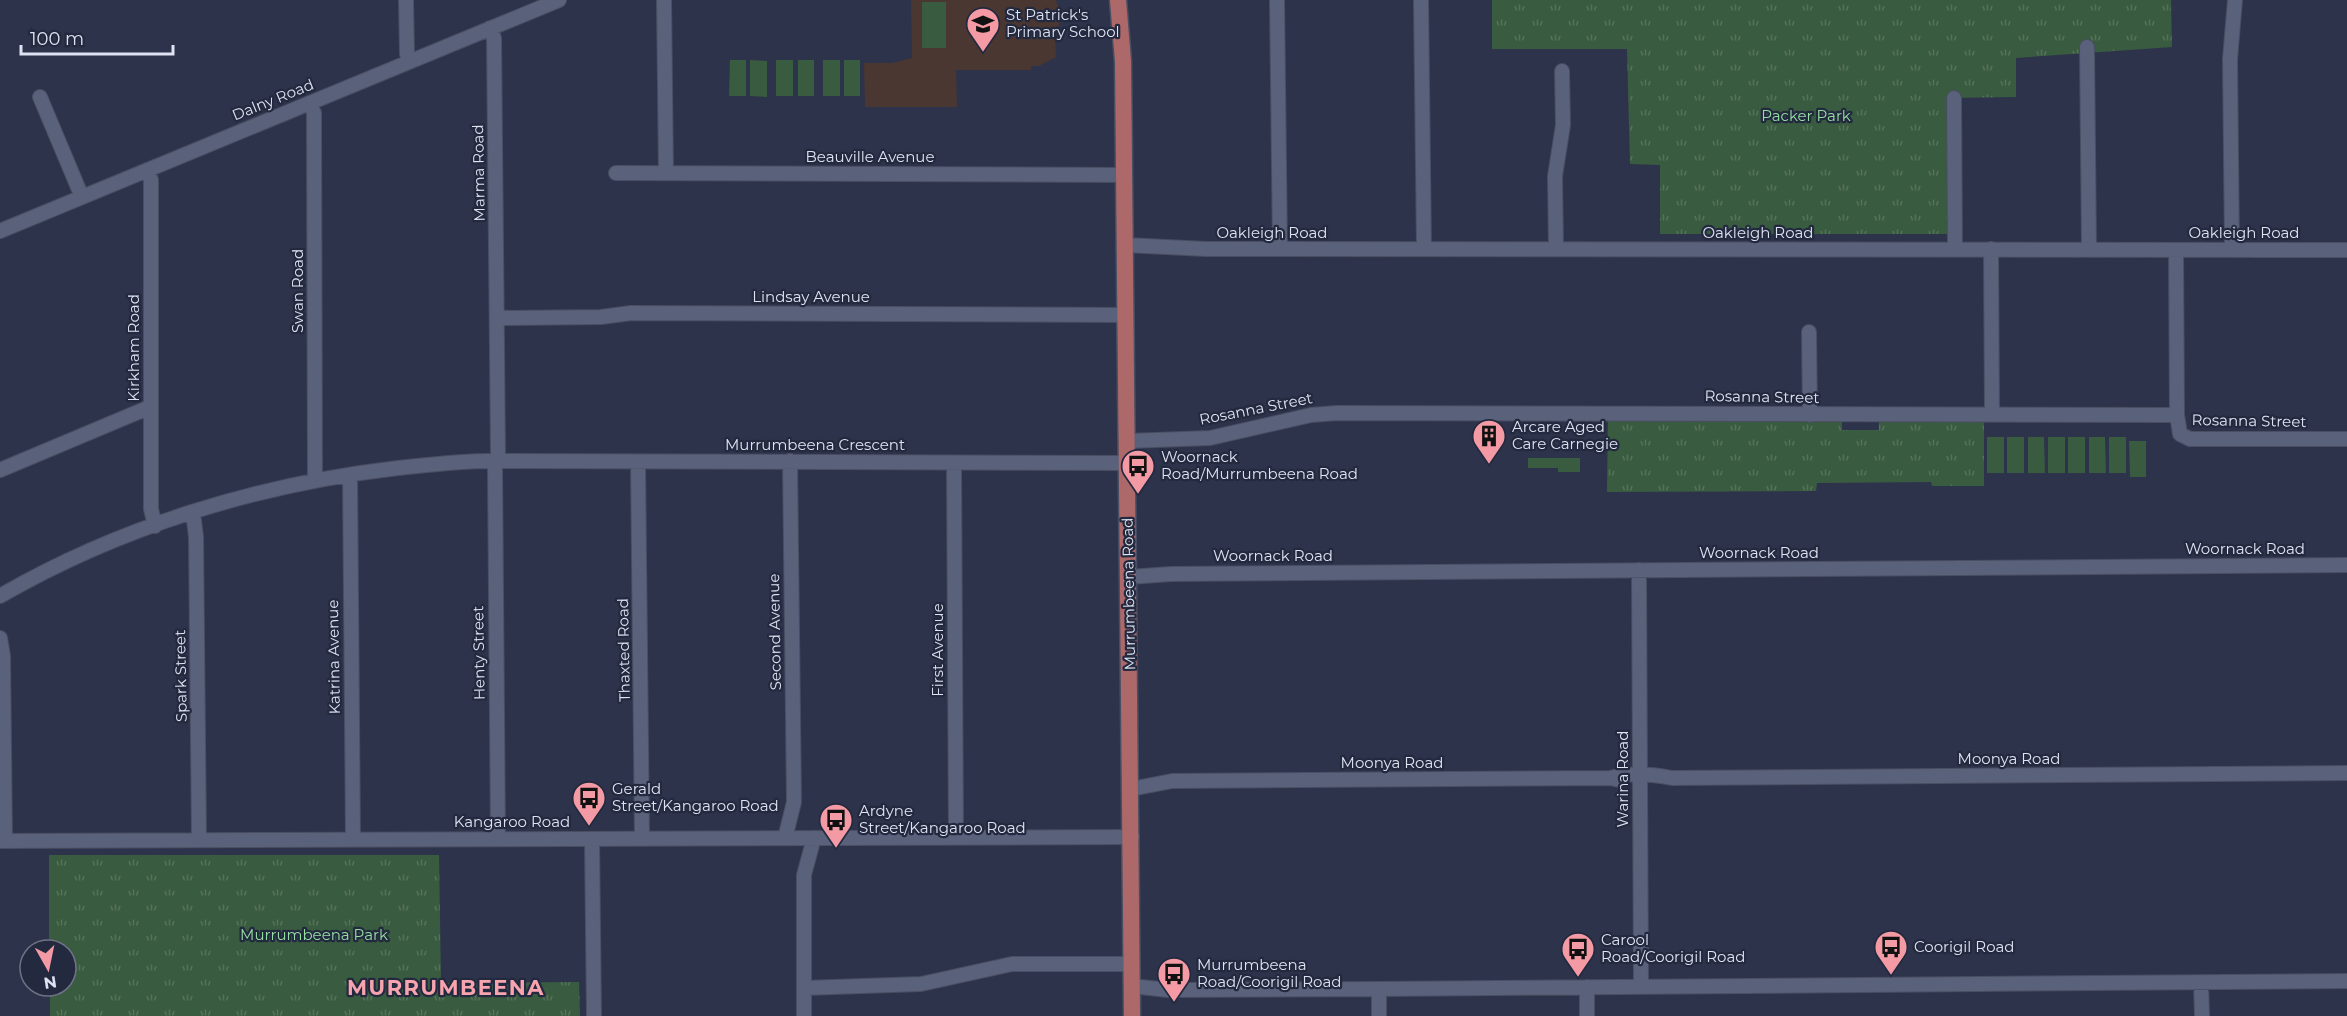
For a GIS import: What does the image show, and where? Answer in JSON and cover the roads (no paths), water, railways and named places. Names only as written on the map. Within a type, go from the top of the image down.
[{"type":"main road","name":"Murrumbeena Road","points":[[1118,0],[1122,29]]},
{"type":"main road","name":"Murrumbeena Road","points":[[1125,0],[1122,29],[1132,837],[1132,1016]]},
{"type":"street","points":[[406,0],[407,54],[411,61]]},
{"type":"street","name":"Dalny Road","points":[[0,231],[559,0]]},
{"type":"street","points":[[664,0],[666,172]]},
{"type":"street","points":[[1277,0],[1280,249]]},
{"type":"street","points":[[1421,0],[1424,249]]},
{"type":"street","points":[[2232,249],[2230,59],[2235,0]]},
{"type":"street","name":"Marma Road","points":[[490,28],[494,38],[497,318]]},
{"type":"street","points":[[2087,47],[2089,249]]},
{"type":"street","points":[[1556,249],[1555,177],[1563,125],[1562,71]]},
{"type":"street","points":[[40,97],[82,197]]},
{"type":"street","points":[[1954,98],[1955,249]]},
{"type":"street","name":"Swan Road","points":[[310,103],[314,113],[315,480]]},
{"type":"street","name":"Kirkham Road","points":[[147,170],[151,180],[151,508],[155,525]]},
{"type":"street","name":"Beauville Avenue","points":[[616,173],[1124,175]]},
{"type":"street","points":[[1991,249],[1992,414]]},
{"type":"street","name":"Oakleigh Road","points":[[1125,250],[2347,250]]},
{"type":"street","points":[[2176,250],[2177,415]]},
{"type":"street","name":"Lindsay Avenue","points":[[497,318],[601,317],[631,313],[1126,315]]},
{"type":"street","name":"Henty Street","points":[[497,318],[498,839]]},
{"type":"street","points":[[1809,332],[1809,415]]},
{"type":"street","points":[[0,470],[150,407]]},
{"type":"street","name":"Rosanna Street","points":[[1127,437],[1219,437],[1322,413],[1992,414],[2177,415],[2178,430],[2187,438],[2347,439]]},
{"type":"street","name":"Second Avenue","points":[[790,461],[794,802],[800,838]]},
{"type":"street","name":"Murrumbeena Crescent","points":[[0,596],[77,557],[193,512],[315,480],[456,462],[1127,463]]},
{"type":"street","name":"Thaxted Road","points":[[638,462],[642,838]]},
{"type":"street","name":"First Avenue","points":[[954,463],[956,837]]},
{"type":"street","name":"Katrina Avenue","points":[[350,475],[354,840]]},
{"type":"street","name":"Spark Street","points":[[193,512],[196,525],[199,840]]},
{"type":"street","name":"Woornack Road","points":[[1129,573],[2347,565]]},
{"type":"street","name":"Warina Road","points":[[1638,570],[1641,987]]},
{"type":"street","points":[[0,638],[3,656],[3,841]]},
{"type":"street","name":"Moonya Road","points":[[1131,782],[2347,773]]},
{"type":"street","name":"Second Avenue","points":[[794,802],[800,838]]},
{"type":"street","name":"Kangaroo Road","points":[[3,841],[1132,837]]},
{"type":"street","points":[[800,838],[804,875],[804,1016]]},
{"type":"street","points":[[592,839],[594,1016]]},
{"type":"street","points":[[804,988],[921,984],[1012,964],[1132,964]]},
{"type":"street","points":[[1132,990],[1155,993],[1168,990],[2347,981]]},
{"type":"street","points":[[2201,983],[2202,1016]]},
{"type":"street","points":[[1587,987],[1587,1016]]},
{"type":"street","points":[[1379,989],[1379,1016]]},
{"type":"place","name":"St Patrick's Primary School","points":[[983,53]]},
{"type":"place","name":"Arcare Aged Care Carnegie","points":[[1489,465]]},
{"type":"place","name":"Woornack Road/Murrumbeena Road","points":[[1138,495]]},
{"type":"place","name":"Gerald Street/Kangaroo Road","points":[[589,827]]},
{"type":"place","name":"Ardyne Street/Kangaroo Road","points":[[836,849]]},
{"type":"place","name":"Coorigil Road","points":[[1891,976]]},
{"type":"place","name":"Carool Road/Coorigil Road","points":[[1578,978]]},
{"type":"place","name":"Murrumbeena Road/Coorigil Road","points":[[1174,1003]]},
{"type":"district","name":"MURRUMBEENA","points":[[446,988]]},
{"type":"park label","name":"Packer Park","points":[[1806,116]]},
{"type":"park label","name":"Murrumbeena Park","points":[[314,935]]}]
